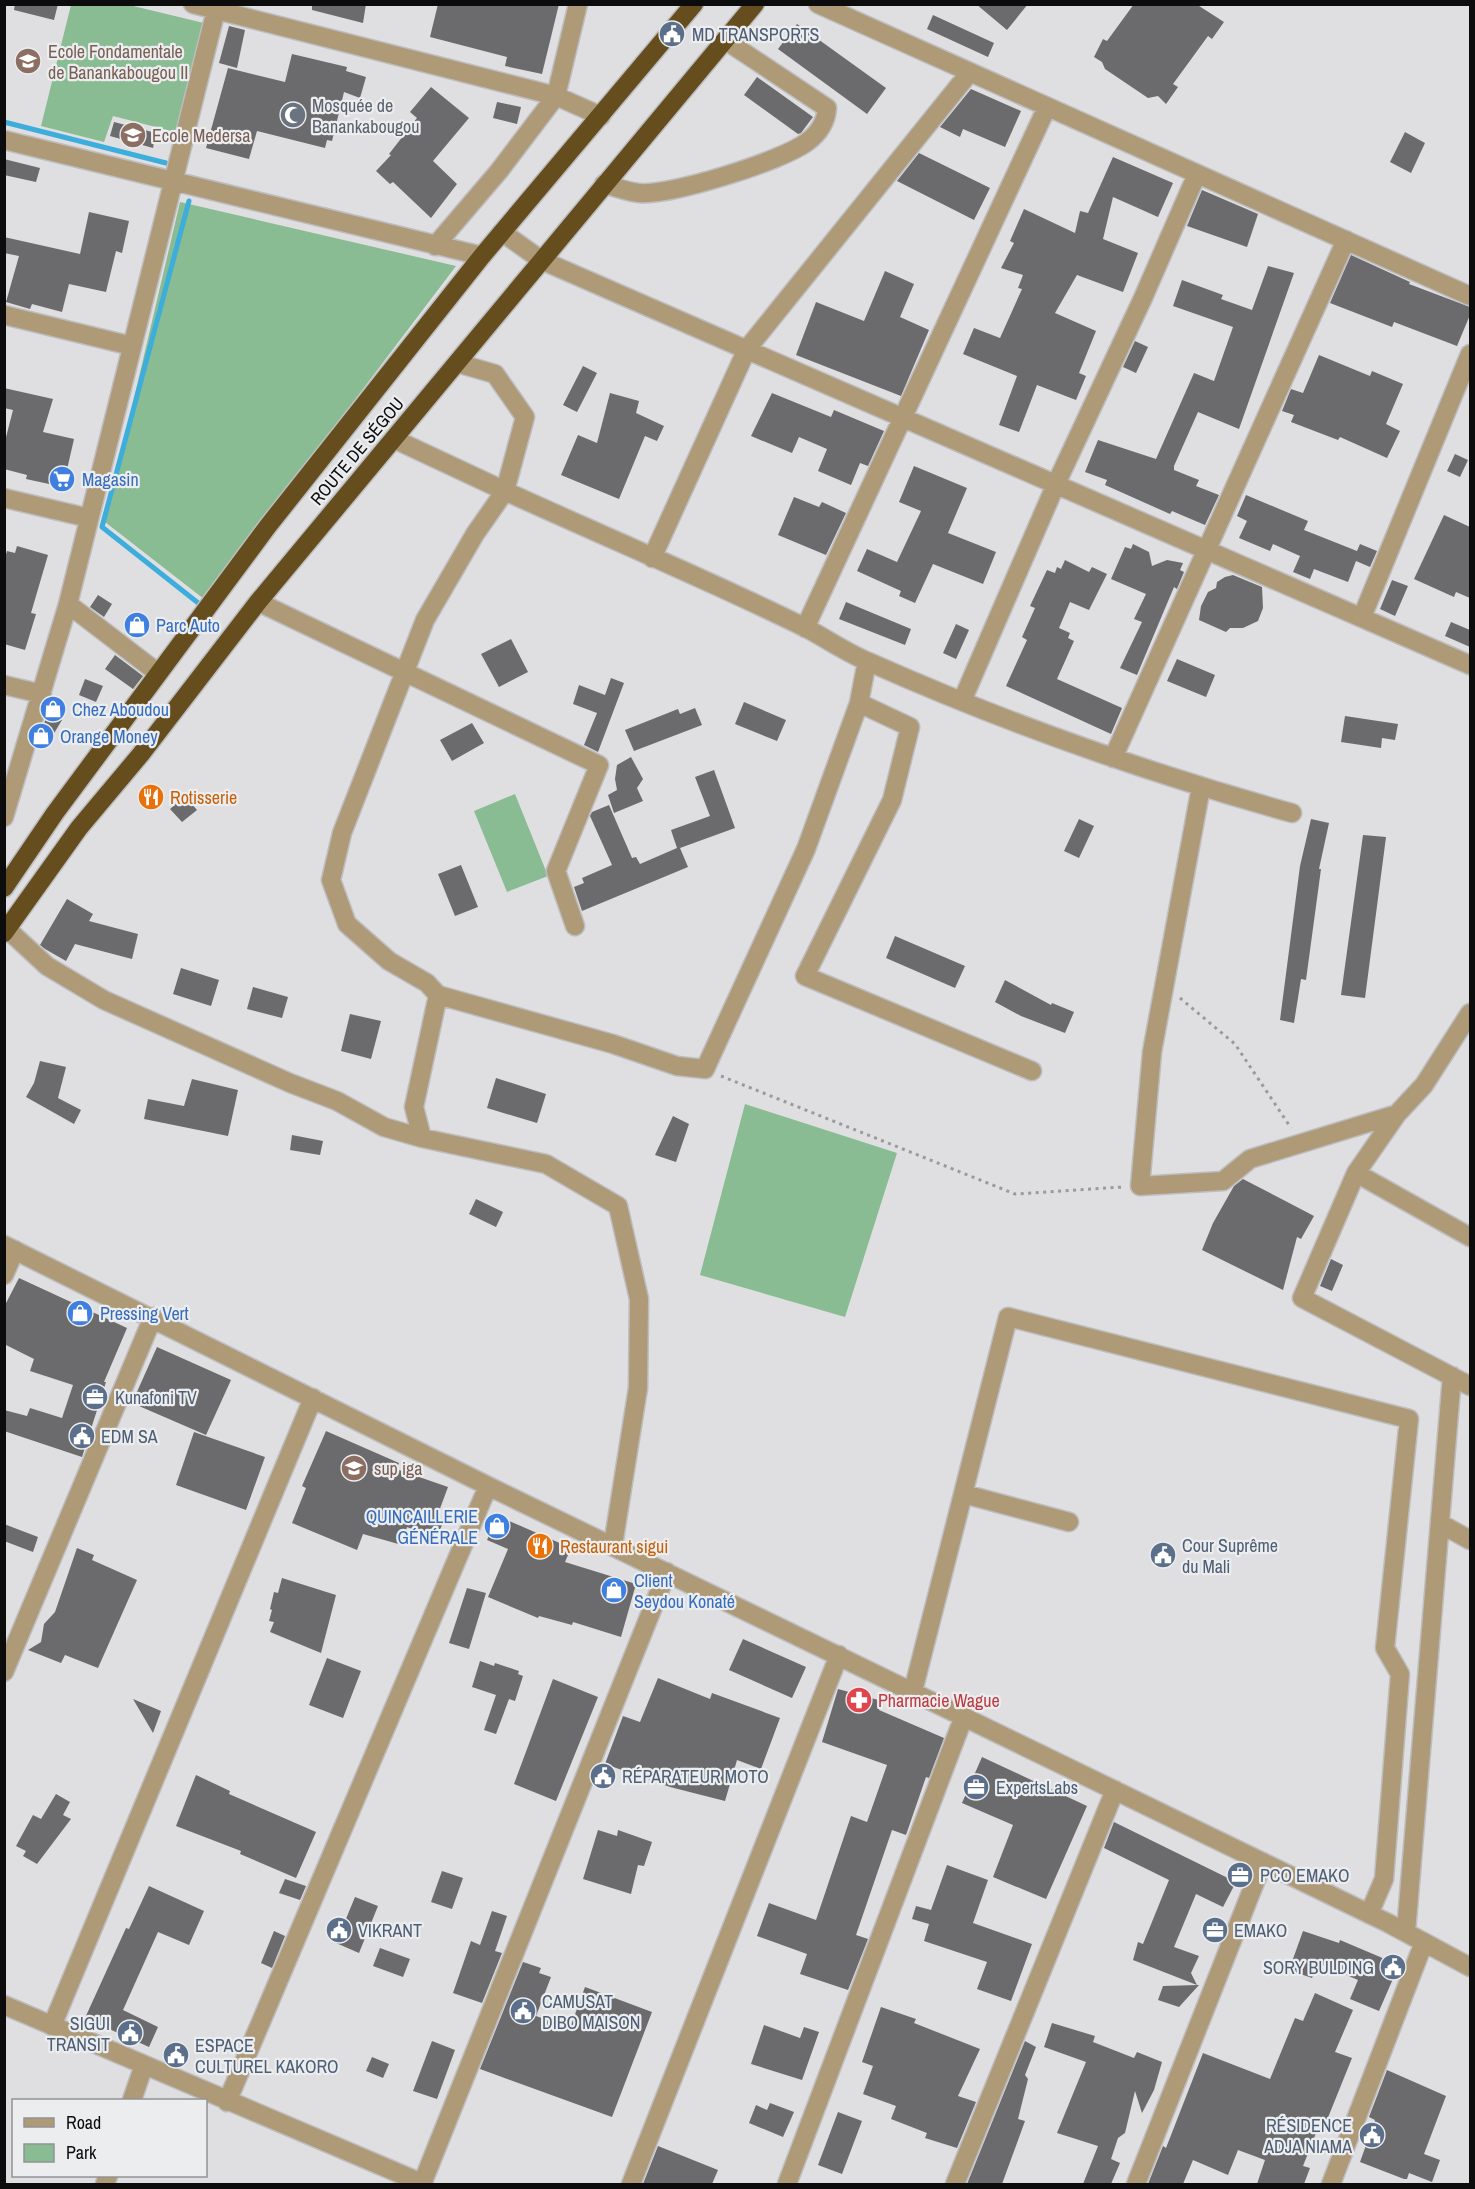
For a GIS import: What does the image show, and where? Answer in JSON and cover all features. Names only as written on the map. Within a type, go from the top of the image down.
[{"type":"highway","name":"ROUTE DE SÉGOU","points":[[6,882],[268,526],[482,256],[694,4]]},
{"type":"highway","name":"ROUTE DE SÉGOU","points":[[6,931],[79,828],[141,754],[258,602],[603,184],[755,4]]},
{"type":"street","points":[[193,4],[556,96],[601,116]]},
{"type":"street","points":[[435,246],[499,171],[556,96],[578,4]]},
{"type":"street","points":[[818,4],[1470,296]]},
{"type":"street","points":[[4,817],[68,604],[175,182],[216,10]]},
{"type":"street","points":[[603,184],[640,193],[701,182],[756,165],[806,142],[826,122],[827,108],[725,40]]},
{"type":"street","points":[[652,558],[747,349],[970,72]]},
{"type":"street","points":[[806,628],[1047,106]]},
{"type":"street","points":[[4,140],[482,256]]},
{"type":"street","points":[[962,701],[1056,484],[1143,298],[1197,174]]},
{"type":"street","points":[[502,232],[541,260],[1470,664]]},
{"type":"street","points":[[1113,758],[1346,240]]},
{"type":"street","points":[[4,315],[132,346]]},
{"type":"street","points":[[1362,617],[1470,354]]},
{"type":"street","points":[[457,363],[495,374],[525,417],[505,491],[475,534],[425,620],[342,833],[332,880],[347,924],[389,961],[427,983],[438,995],[614,1044],[677,1066],[705,1069],[806,849],[859,703],[867,662]]},
{"type":"street","points":[[394,439],[806,628],[867,662],[1113,758],[1201,788],[1292,813]]},
{"type":"street","points":[[4,498],[89,518]]},
{"type":"street","points":[[258,602],[599,765],[556,872],[575,926]]},
{"type":"street","points":[[68,604],[158,673]]},
{"type":"street","points":[[4,684],[42,694]]},
{"type":"street","points":[[859,703],[910,727],[892,801],[805,976],[1032,1071]]},
{"type":"street","points":[[1201,788],[1152,1052],[1140,1186],[1223,1181],[1250,1159],[1397,1114]]},
{"type":"street","points":[[6,931],[47,966],[104,1000],[290,1083],[337,1101],[384,1127],[422,1138],[546,1164],[618,1206],[639,1299],[638,1388],[612,1545]]},
{"type":"street","points":[[422,1138],[414,1107],[438,995]]},
{"type":"street","points":[[1470,1013],[1424,1085],[1397,1114],[1356,1173],[1302,1298],[1470,1386]]},
{"type":"street","points":[[1356,1173],[1470,1237]]},
{"type":"street","points":[[4,1275],[10,1247],[488,1486],[1406,1932],[1470,1967]]},
{"type":"street","points":[[4,1672],[153,1317]]},
{"type":"street","points":[[913,1691],[1008,1317],[1409,1419],[1386,1648],[1400,1674],[1384,1879],[1369,1914]]},
{"type":"street","points":[[1406,1932],[1452,1376]]},
{"type":"street","points":[[52,2025],[313,1398]]},
{"type":"street","points":[[227,2102],[488,1486]]},
{"type":"street","points":[[964,1494],[1069,1521]]},
{"type":"street","points":[[1441,1524],[1470,1540]]},
{"type":"street","points":[[4,2005],[144,2065],[397,2179],[423,2184],[668,1572]]},
{"type":"street","points":[[631,2184],[839,1655]]},
{"type":"street","points":[[787,2184],[964,1716]]},
{"type":"street","points":[[955,2184],[1115,1790]]},
{"type":"street","points":[[1136,2184],[1263,1862]]},
{"type":"street","points":[[1331,2184],[1424,1942]]},
{"type":"street","points":[[132,2099],[144,2065]]},
{"type":"path","points":[[1166,973],[1182,1001],[1235,1044],[1300,1142]]},
{"type":"path","points":[[705,1069],[1015,1194],[1140,1186]]},
{"type":"green space","points":[[71,5],[129,5],[208,24],[175,132],[113,116],[104,142],[41,126]]},
{"type":"green space","points":[[180,202],[456,266],[204,599],[105,522]]},
{"type":"green space","points":[[515,794],[548,876],[507,892],[474,811]]},
{"type":"green space","points":[[745,1104],[897,1153],[845,1317],[700,1275]]},
{"type":"building","points":[[15,4],[58,4],[54,20],[14,10]]},
{"type":"building","points":[[312,4],[366,4],[363,23],[312,10]]},
{"type":"building","points":[[438,4],[559,4],[542,74],[505,66],[507,57],[430,37]]},
{"type":"building","points":[[976,4],[1028,4],[1007,30]]},
{"type":"building","points":[[1134,4],[1196,4],[1224,22],[1212,39],[1208,36],[1173,84],[1178,87],[1166,104],[1158,96],[1148,98],[1105,69],[1102,62],[1094,57],[1103,39],[1107,41]]},
{"type":"building","points":[[933,15],[994,43],[988,57],[927,29]]},
{"type":"building","points":[[797,24],[886,88],[867,114],[778,49]]},
{"type":"building","points":[[229,26],[245,30],[237,68],[219,63]]},
{"type":"building","points":[[292,54],[347,67],[346,71],[366,77],[360,98],[344,92],[332,141],[327,140],[325,148],[257,131],[249,159],[206,148],[228,68],[285,82]]},
{"type":"building","points":[[757,77],[813,117],[801,133],[798,134],[744,95]]},
{"type":"building","points":[[431,87],[469,118],[433,161],[457,184],[431,218],[393,182],[390,184],[376,171],[391,155],[389,154],[417,118],[410,112]]},
{"type":"building","points":[[971,89],[1021,111],[1005,147],[963,129],[960,137],[940,127]]},
{"type":"building","points":[[497,102],[521,107],[517,124],[493,118]]},
{"type":"building","name":"Ecole Medersa","points":[[114,122],[156,133],[153,148],[110,136]]},
{"type":"building","points":[[1405,132],[1425,143],[1411,173],[1390,162]]},
{"type":"building","points":[[919,153],[990,188],[974,220],[897,181]]},
{"type":"building","points":[[1113,157],[1173,183],[1158,217],[1113,197],[1103,239],[1138,253],[1123,292],[1077,275],[1055,313],[1096,331],[1079,373],[1086,376],[1076,400],[1037,385],[1019,432],[999,425],[1017,376],[963,354],[974,328],[1000,338],[1022,289],[1018,288],[1023,275],[1001,268],[1014,243],[1010,241],[1024,209],[1075,233],[1080,211],[1088,213]]},
{"type":"building","points":[[4,159],[40,168],[36,182],[4,175]]},
{"type":"building","points":[[1202,190],[1258,214],[1247,247],[1187,226]]},
{"type":"building","points":[[89,212],[129,221],[122,253],[116,251],[106,292],[69,284],[62,312],[32,304],[30,309],[6,302],[19,256],[4,253],[4,237],[80,254]]},
{"type":"building","points":[[1351,255],[1410,282],[1409,284],[1470,307],[1470,315],[1457,346],[1394,322],[1392,327],[1330,303]]},
{"type":"building","points":[[1268,266],[1294,273],[1239,429],[1198,412],[1174,466],[1174,470],[1199,480],[1196,486],[1219,495],[1205,525],[1172,511],[1170,514],[1105,485],[1107,480],[1085,472],[1098,440],[1156,459],[1194,373],[1214,381],[1233,327],[1173,306],[1182,280],[1223,295],[1221,299],[1252,310]]},
{"type":"building","points":[[885,271],[914,284],[900,317],[929,330],[901,396],[796,355],[816,302],[864,321]]},
{"type":"building","points":[[1135,341],[1148,347],[1136,373],[1123,367]]},
{"type":"building","points":[[1319,355],[1370,376],[1372,371],[1403,384],[1386,424],[1400,431],[1387,458],[1340,437],[1338,440],[1291,422],[1294,415],[1282,411],[1291,389],[1303,393]]},
{"type":"building","points":[[583,366],[597,373],[577,412],[563,405]]},
{"type":"building","points":[[4,388],[53,399],[43,432],[74,439],[63,487],[26,479],[27,475],[4,469],[4,445],[13,410],[4,408]]},
{"type":"building","points":[[610,393],[639,401],[636,413],[664,426],[657,441],[645,436],[619,499],[561,475],[578,435],[597,443]]},
{"type":"building","points":[[772,393],[831,417],[834,410],[884,431],[868,466],[860,463],[851,485],[818,471],[827,449],[799,437],[792,453],[751,436]]},
{"type":"building","points":[[1455,454],[1468,460],[1460,477],[1447,471]]},
{"type":"building","points":[[914,466],[967,488],[948,533],[996,552],[983,584],[933,564],[915,603],[899,596],[901,591],[857,571],[867,549],[897,562],[921,511],[899,502]]},
{"type":"building","points":[[1246,495],[1308,521],[1304,530],[1357,551],[1360,544],[1377,551],[1370,567],[1356,561],[1348,582],[1314,569],[1310,579],[1293,572],[1300,556],[1273,544],[1270,551],[1239,538],[1247,521],[1237,516]]},
{"type":"building","points":[[794,497],[819,507],[822,502],[846,513],[826,555],[778,535]]},
{"type":"building","points":[[1444,515],[1470,527],[1470,598],[1456,592],[1454,597],[1414,579]]},
{"type":"building","points":[[1133,544],[1149,552],[1152,566],[1167,560],[1183,563],[1180,570],[1184,572],[1177,589],[1174,587],[1137,675],[1120,668],[1142,622],[1134,619],[1146,594],[1111,579],[1125,547],[1131,549]]},
{"type":"building","points":[[17,546],[48,555],[31,613],[36,614],[25,650],[4,644],[4,561],[7,551],[15,553]]},
{"type":"building","points":[[1065,560],[1089,572],[1092,567],[1107,574],[1089,610],[1070,602],[1059,628],[1070,633],[1068,638],[1074,641],[1057,679],[1122,708],[1111,734],[1006,686],[1027,640],[1022,637],[1035,608],[1030,606],[1047,570],[1055,573],[1057,567],[1061,569]]},
{"type":"building","points":[[1233,575],[1262,587],[1263,608],[1258,621],[1243,628],[1230,628],[1226,632],[1199,620],[1201,606],[1208,592],[1216,588],[1217,582]]},
{"type":"building","points":[[1392,580],[1408,586],[1395,616],[1380,609]]},
{"type":"building","points":[[98,595],[112,604],[104,617],[90,607]]},
{"type":"building","points":[[846,602],[911,629],[905,645],[839,619]]},
{"type":"building","points":[[1451,622],[1470,630],[1470,647],[1445,636]]},
{"type":"building","points":[[956,624],[969,630],[956,659],[943,653]]},
{"type":"building","points":[[511,639],[528,672],[499,687],[481,654]]},
{"type":"building","points":[[115,655],[143,676],[133,689],[105,669]]},
{"type":"building","points":[[1177,659],[1215,675],[1206,697],[1167,681]]},
{"type":"building","points":[[611,678],[624,683],[598,752],[584,745],[597,713],[573,704],[579,685],[605,695]]},
{"type":"building","points":[[85,679],[103,686],[96,702],[79,695]]},
{"type":"building","points":[[744,702],[786,720],[777,741],[735,724]]},
{"type":"building","points":[[695,708],[702,725],[634,751],[625,730],[678,709],[680,714]]},
{"type":"building","points":[[49,712],[62,720],[53,735],[42,728]]},
{"type":"building","points":[[1345,716],[1398,724],[1395,740],[1382,738],[1381,748],[1341,742]]},
{"type":"building","points":[[472,723],[484,743],[452,761],[440,740]]},
{"type":"building","points":[[631,757],[643,779],[637,788],[643,801],[614,813],[608,795],[617,790],[615,779],[617,765]]},
{"type":"building","points":[[714,770],[735,828],[680,848],[688,867],[582,911],[574,887],[584,883],[582,878],[612,865],[590,816],[592,812],[609,805],[632,858],[636,857],[640,864],[677,848],[671,830],[710,816],[695,777]]},
{"type":"building","points":[[185,796],[197,810],[182,822],[170,809]]},
{"type":"building","points":[[1079,819],[1094,826],[1079,858],[1064,851]]},
{"type":"building","points":[[1311,819],[1329,823],[1319,869],[1321,869],[1306,980],[1301,979],[1294,1023],[1280,1020],[1300,866]]},
{"type":"building","points":[[1363,835],[1386,837],[1365,998],[1341,995]]},
{"type":"building","points":[[461,865],[478,907],[455,916],[438,874]]},
{"type":"building","points":[[67,899],[93,914],[89,921],[138,934],[132,959],[75,944],[66,961],[40,945]]},
{"type":"building","points":[[895,936],[965,966],[955,988],[886,958]]},
{"type":"building","points":[[181,968],[219,980],[211,1006],[173,994]]},
{"type":"building","points":[[1005,980],[1051,1005],[1052,1003],[1074,1012],[1065,1033],[1021,1016],[995,1002]]},
{"type":"building","points":[[253,987],[288,997],[282,1018],[247,1009]]},
{"type":"building","points":[[350,1014],[381,1021],[371,1059],[341,1051]]},
{"type":"building","points":[[40,1061],[66,1067],[58,1098],[81,1110],[74,1124],[26,1097],[34,1083]]},
{"type":"building","points":[[496,1078],[546,1094],[537,1123],[487,1108]]},
{"type":"building","points":[[192,1079],[238,1090],[228,1136],[144,1119],[148,1099],[184,1106]]},
{"type":"building","points":[[673,1116],[689,1124],[676,1162],[655,1155]]},
{"type":"building","points":[[292,1135],[323,1141],[320,1155],[290,1150]]},
{"type":"building","points":[[1243,1179],[1314,1216],[1301,1239],[1297,1237],[1283,1290],[1202,1250],[1213,1223],[1234,1186]]},
{"type":"building","points":[[476,1199],[503,1212],[496,1227],[469,1214]]},
{"type":"building","points":[[1331,1259],[1343,1265],[1332,1291],[1320,1286]]},
{"type":"building","points":[[19,1278],[127,1328],[104,1382],[106,1382],[82,1457],[4,1431],[4,1410],[27,1416],[30,1408],[62,1418],[73,1385],[30,1371],[34,1359],[4,1344],[4,1307]]},
{"type":"building","points":[[157,1347],[231,1380],[206,1435],[132,1403]]},
{"type":"building","points":[[326,1431],[399,1463],[396,1469],[448,1487],[435,1522],[442,1525],[436,1539],[407,1527],[402,1545],[363,1534],[357,1550],[292,1523],[306,1488],[302,1486]]},
{"type":"building","points":[[194,1432],[265,1457],[246,1510],[176,1485]]},
{"type":"building","points":[[498,1516],[571,1548],[565,1562],[636,1584],[621,1637],[573,1622],[572,1625],[539,1616],[538,1618],[488,1597],[508,1549],[487,1540]]},
{"type":"building","points":[[4,1524],[38,1537],[33,1552],[4,1541]]},
{"type":"building","points":[[77,1548],[94,1555],[92,1560],[137,1580],[98,1668],[65,1655],[61,1663],[28,1650],[41,1642],[44,1624],[55,1612]]},
{"type":"building","points":[[282,1578],[336,1595],[321,1653],[270,1632],[274,1622],[269,1621],[272,1610],[270,1609],[274,1592],[278,1593]]},
{"type":"building","points":[[467,1588],[486,1593],[469,1649],[449,1643]]},
{"type":"building","points":[[743,1639],[806,1667],[792,1698],[729,1670]]},
{"type":"building","points":[[327,1658],[361,1671],[343,1718],[309,1705]]},
{"type":"building","points":[[480,1661],[519,1671],[518,1674],[523,1676],[515,1701],[509,1699],[496,1734],[484,1730],[496,1695],[472,1687]]},
{"type":"building","points":[[658,1678],[710,1699],[712,1693],[780,1718],[761,1769],[737,1760],[725,1801],[670,1787],[605,1764],[623,1716],[640,1722]]},
{"type":"building","points":[[553,1679],[598,1697],[556,1801],[514,1784]]},
{"type":"building","points":[[838,1689],[882,1701],[879,1710],[944,1738],[929,1778],[926,1777],[906,1835],[892,1830],[856,1935],[868,1939],[848,1990],[800,1974],[807,1954],[757,1936],[769,1903],[816,1920],[851,1816],[867,1822],[887,1765],[822,1742]]},
{"type":"building","points":[[133,1699],[161,1711],[153,1733]]},
{"type":"building","points":[[982,1757],[1087,1806],[1046,1899],[993,1877],[1013,1825],[962,1803]]},
{"type":"building","points":[[196,1775],[230,1791],[229,1794],[316,1832],[296,1878],[240,1854],[241,1851],[176,1826]]},
{"type":"building","points":[[56,1794],[70,1802],[63,1815],[71,1819],[37,1864],[23,1856],[26,1851],[16,1846],[33,1815],[41,1819]]},
{"type":"building","points":[[1114,1822],[1236,1882],[1223,1907],[1196,1894],[1174,1947],[1199,1956],[1191,1973],[1197,1985],[1133,1960],[1138,1942],[1143,1944],[1169,1880],[1104,1848]]},
{"type":"building","points":[[598,1830],[617,1836],[618,1830],[652,1842],[644,1866],[638,1865],[631,1894],[583,1879]]},
{"type":"building","points":[[947,1865],[988,1880],[973,1923],[1032,1944],[1011,2001],[977,1989],[987,1962],[924,1941],[929,1924],[912,1919],[916,1906],[931,1910]]},
{"type":"building","points":[[442,1871],[463,1878],[452,1909],[431,1902]]},
{"type":"building","points":[[285,1879],[306,1886],[300,1900],[279,1893]]},
{"type":"building","points":[[149,1886],[204,1911],[189,1945],[158,1932],[123,2010],[158,2027],[149,2047],[85,2018],[126,1928],[129,1929]]},
{"type":"building","points":[[355,1897],[378,1906],[359,1953],[336,1943]]},
{"type":"building","points":[[492,1911],[507,1916],[495,1951],[502,1953],[482,2003],[453,1993],[471,1941],[480,1945]]},
{"type":"building","points":[[274,1931],[285,1936],[272,1968],[261,1963]]},
{"type":"building","points":[[1303,1931],[1339,1943],[1340,1940],[1399,1965],[1379,2011],[1350,1999],[1358,1980],[1318,1963],[1312,1978],[1289,1970]]},
{"type":"building","points":[[380,1948],[410,1959],[403,1977],[373,1966]]},
{"type":"building","points":[[523,1962],[541,1968],[539,1973],[551,1977],[536,2016],[570,2028],[585,1987],[652,2012],[612,2117],[480,2069]]},
{"type":"building","points":[[1199,1985],[1179,2007],[1158,2000],[1163,1986]]},
{"type":"building","points":[[1315,1993],[1353,2010],[1335,2052],[1352,2058],[1327,2120],[1322,2118],[1303,2166],[1310,2168],[1304,2184],[1257,2184],[1265,2160],[1238,2150],[1228,2175],[1193,2160],[1183,2184],[1148,2184],[1163,2146],[1166,2148],[1203,2053],[1270,2079],[1295,2018],[1303,2021]]},
{"type":"building","points":[[881,2007],[916,2019],[914,2023],[980,2049],[958,2096],[976,2102],[957,2148],[925,2138],[927,2133],[891,2119],[896,2106],[863,2094],[873,2066],[862,2062]]},
{"type":"building","points":[[1052,2023],[1095,2036],[1093,2042],[1134,2058],[1137,2052],[1162,2062],[1154,2090],[1142,2113],[1135,2091],[1125,2133],[1118,2138],[1111,2159],[1120,2163],[1111,2184],[1083,2184],[1098,2146],[1057,2133],[1086,2062],[1044,2047]]},
{"type":"building","points":[[764,2025],[800,2038],[804,2027],[819,2032],[802,2080],[751,2064]]},
{"type":"building","points":[[432,2041],[455,2050],[437,2099],[413,2091]]},
{"type":"building","points":[[1025,2041],[1036,2047],[1025,2075],[1028,2079],[1018,2119],[1025,2121],[1002,2184],[967,2184]]},
{"type":"building","points":[[372,2057],[389,2064],[383,2078],[366,2071]]},
{"type":"building","points":[[1387,2070],[1446,2096],[1424,2154],[1440,2160],[1432,2182],[1409,2173],[1407,2179],[1404,2179],[1360,2162],[1375,2120],[1369,2117]]},
{"type":"building","points":[[770,2103],[794,2112],[783,2137],[749,2123],[756,2105],[767,2110]]},
{"type":"building","points":[[838,2112],[862,2121],[842,2174],[818,2165]]},
{"type":"building","points":[[658,2146],[718,2170],[712,2184],[643,2184]]},
{"type":"waterway","points":[[4,122],[166,163]]},
{"type":"waterway","points":[[189,201],[102,527],[202,606]]},
{"type":"place","name":"MD TRANSPORTS","points":[[672,34]]},
{"type":"place","name":"Ecole Fondamentale de Banankabougou II","points":[[28,61]]},
{"type":"place","name":"Mosquée de Banankabougou","points":[[293,115]]},
{"type":"place","name":"Ecole Medersa","points":[[133,135]]},
{"type":"place","name":"Magasin","points":[[62,479]]},
{"type":"place","name":"Parc Auto","points":[[137,625]]},
{"type":"place","name":"Chez Aboudou","points":[[53,709]]},
{"type":"place","name":"Orange Money","points":[[41,736]]},
{"type":"place","name":"Rotisserie","points":[[151,797]]},
{"type":"place","name":"Pressing Vert","points":[[80,1313]]},
{"type":"place","name":"Kunafoni TV","points":[[95,1397]]},
{"type":"place","name":"EDM SA","points":[[82,1436]]},
{"type":"place","name":"sup iga","points":[[354,1468]]},
{"type":"place","name":"QUINCAILLERIE GÉNÉRALE","points":[[497,1526]]},
{"type":"place","name":"Restaurant sigui","points":[[540,1546]]},
{"type":"place","name":"Cour Suprême du Mali","points":[[1163,1555]]},
{"type":"place","name":"Client Seydou Konaté","points":[[614,1590]]},
{"type":"place","name":"Pharmacie Wague","points":[[859,1700]]},
{"type":"place","name":"RÉPARATEUR MOTO","points":[[603,1776]]},
{"type":"place","name":"ExpertsLabs","points":[[976,1787]]},
{"type":"place","name":"PCO EMAKO","points":[[1240,1875]]},
{"type":"place","name":"VIKRANT","points":[[339,1930]]},
{"type":"place","name":"EMAKO","points":[[1215,1930]]},
{"type":"place","name":"SORY BULDING","points":[[1393,1967]]},
{"type":"place","name":"CAMUSAT DIBO MAISON","points":[[523,2011]]},
{"type":"place","name":"SIGUI TRANSIT","points":[[130,2033]]},
{"type":"place","name":"ESPACE CULTUREL KAKORO","points":[[176,2055]]},
{"type":"place","name":"RÉSIDENCE ADJA NIAMA","points":[[1372,2135]]}]
